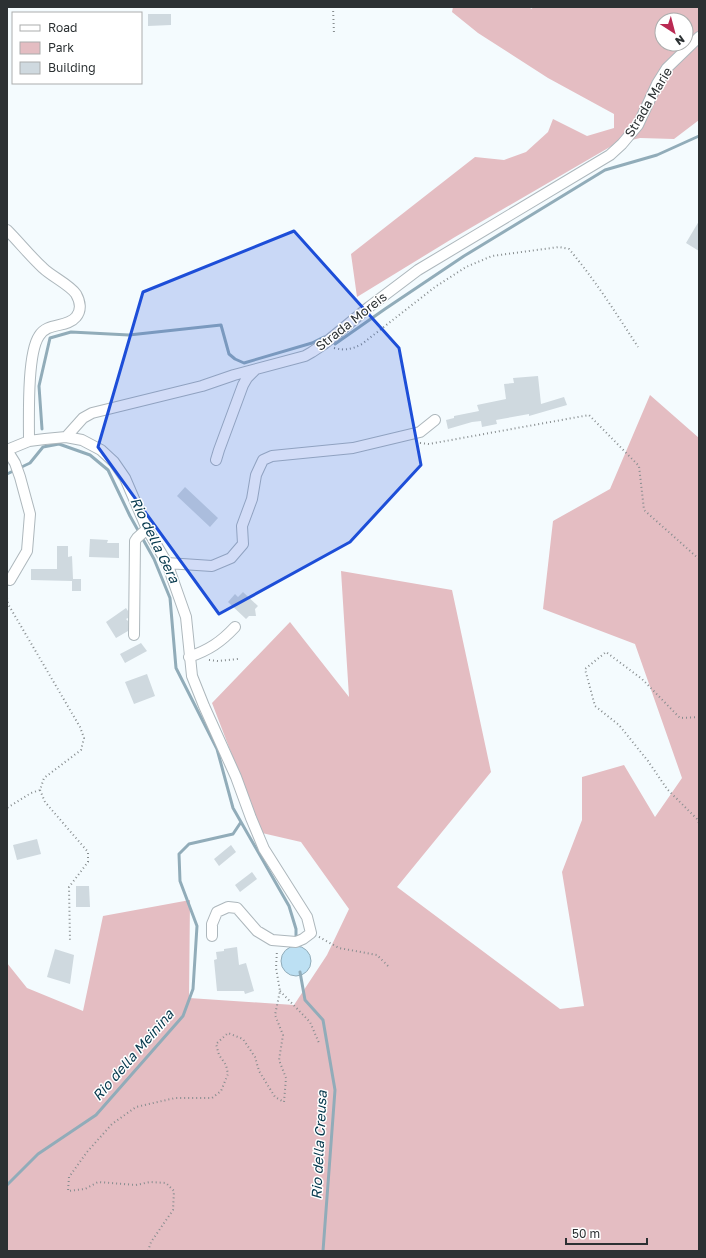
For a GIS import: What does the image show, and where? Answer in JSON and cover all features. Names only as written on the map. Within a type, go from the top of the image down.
[{"type":"street","name":"Strada Marie","points":[[554,189],[610,155],[622,144],[638,125],[657,84],[667,68],[699,37]]},
{"type":"street","name":"Strada Moreis","points":[[66,437],[83,418],[92,413],[202,386],[234,375],[305,356],[324,344],[369,307],[418,270],[554,189]]},
{"type":"street","points":[[7,230],[43,268],[75,293],[80,301],[80,309],[77,316],[71,321],[49,327],[39,334],[33,347],[30,387],[29,441]]},
{"type":"street","points":[[216,460],[243,384],[255,370]]},
{"type":"street","points":[[167,563],[212,566],[231,558],[243,544],[242,526],[252,499],[256,475],[263,460],[272,456],[353,448],[420,432],[436,420]]},
{"type":"street","points":[[10,580],[27,551],[30,514],[15,463],[7,450],[29,441],[66,437],[82,440],[100,450],[114,462],[125,478],[142,533],[167,563],[186,617],[192,676],[236,777],[250,818],[264,849],[307,916],[311,933],[296,942],[272,940],[257,931],[237,908],[228,907],[217,912],[212,924],[212,936]]},
{"type":"street","points":[[134,634],[135,541],[142,533]]},
{"type":"street","points":[[190,658],[206,651],[225,637],[235,627]]},
{"type":"path","points":[[333,7],[334,34]]},
{"type":"path","points":[[324,344],[343,350],[351,349],[362,344],[435,287],[466,267],[492,256],[559,247],[569,249],[578,260],[638,347]]},
{"type":"path","points":[[414,442],[429,444],[590,416],[639,466],[644,510],[699,559]]},
{"type":"path","points":[[7,598],[8,604],[80,728],[84,738],[81,750],[44,778],[40,790],[46,802],[88,852],[88,862],[69,887],[70,941]]},
{"type":"path","points":[[699,717],[680,718],[642,679],[606,652],[585,669],[595,706],[619,725],[648,761],[667,789],[697,819],[699,823]]},
{"type":"path","points":[[190,658],[218,661],[238,659]]},
{"type":"path","points":[[7,808],[40,790]]},
{"type":"path","points":[[311,933],[339,948],[377,955],[389,968]]},
{"type":"path","points":[[148,1251],[151,1242],[173,1210],[174,1191],[166,1183],[150,1182],[136,1185],[98,1182],[85,1190],[68,1191],[69,1177],[87,1152],[112,1124],[136,1107],[175,1098],[212,1098],[221,1091],[228,1074],[226,1065],[219,1055],[216,1044],[228,1033],[243,1039],[255,1057],[259,1071],[275,1097],[284,1102],[286,1078],[279,1060],[283,1035],[275,1015],[280,991],[276,968],[276,950],[284,942]]},
{"type":"path","points":[[280,991],[310,1022],[320,1043]]},
{"type":"highlighted area","points":[[294,231],[399,348],[421,465],[350,542],[219,614],[98,447],[143,292]]},
{"type":"green space","points":[[453,7],[530,7],[531,9],[534,7],[699,7],[699,120],[674,139],[640,138],[615,144],[455,237],[357,297],[351,254],[475,157],[504,160],[526,152],[548,132],[553,119],[587,136],[614,128],[614,114],[548,78],[478,33],[452,12]]},
{"type":"green space","points":[[650,395],[699,438],[699,1251],[7,1251],[7,963],[27,988],[83,1011],[103,916],[190,900],[189,998],[294,1005],[327,955],[349,909],[301,842],[262,833],[212,703],[290,622],[349,697],[341,571],[452,590],[491,772],[397,887],[560,1009],[584,1006],[562,872],[582,820],[582,777],[624,765],[655,817],[682,778],[635,644],[543,609],[553,521],[610,489]]},
{"type":"water","points":[[296,946],[302,947],[310,955],[310,967],[302,975],[296,976],[290,975],[282,967],[281,961],[282,955],[290,947]]},
{"type":"building","points":[[148,14],[171,14],[171,25],[148,26]]},
{"type":"building","points":[[699,221],[699,251],[686,243]]},
{"type":"building","points":[[538,376],[541,404],[564,397],[567,405],[529,416],[529,414],[496,420],[497,424],[482,427],[481,421],[448,429],[446,420],[454,418],[454,416],[479,411],[477,405],[506,399],[504,384],[514,383],[513,378]]},
{"type":"building","points":[[185,487],[218,518],[210,527],[177,496]]},
{"type":"building","points":[[90,539],[108,540],[107,543],[119,543],[119,558],[89,557]]},
{"type":"building","points":[[57,546],[68,546],[68,557],[72,556],[73,579],[81,579],[81,591],[72,591],[72,581],[31,580],[31,569],[57,569]]},
{"type":"building","points":[[243,592],[258,606],[255,609],[256,616],[249,616],[246,619],[228,602],[235,594],[238,597]]},
{"type":"building","points":[[126,608],[128,611],[128,618],[126,619],[128,621],[128,631],[116,638],[106,622]]},
{"type":"building","points":[[141,643],[147,651],[125,663],[120,654]]},
{"type":"building","points":[[147,674],[155,696],[134,704],[125,682]]},
{"type":"building","points":[[37,839],[41,854],[17,860],[13,845]]},
{"type":"building","points":[[231,845],[236,852],[219,866],[214,859]]},
{"type":"building","points":[[252,872],[257,879],[240,892],[235,885]]},
{"type":"building","points":[[76,886],[89,886],[90,907],[76,907]]},
{"type":"building","points":[[237,947],[239,965],[246,963],[254,991],[245,994],[244,991],[217,991],[214,960],[217,959],[216,952]]},
{"type":"building","points":[[55,949],[74,955],[70,984],[47,977]]},
{"type":"waterway","points":[[335,344],[464,256],[605,170],[657,155],[699,136]]},
{"type":"waterway","points":[[42,429],[39,386],[50,338],[71,332],[129,335],[221,325],[229,354],[235,359],[244,363],[312,343],[324,337]]},
{"type":"waterway","name":"Rio della Gera","points":[[7,474],[30,463],[43,447],[59,444],[90,455],[108,470],[130,516],[154,559],[170,598],[176,668],[217,749],[233,808],[289,906],[296,929],[296,940]]},
{"type":"waterway","name":"Rio della Meinina","points":[[7,1185],[38,1154],[96,1115],[183,1016],[193,989],[197,926],[180,881],[179,854],[189,844],[233,834],[241,822]]},
{"type":"waterway","name":"Rio della Creusa","points":[[300,972],[305,1000],[323,1020],[335,1090],[323,1251]]}]
